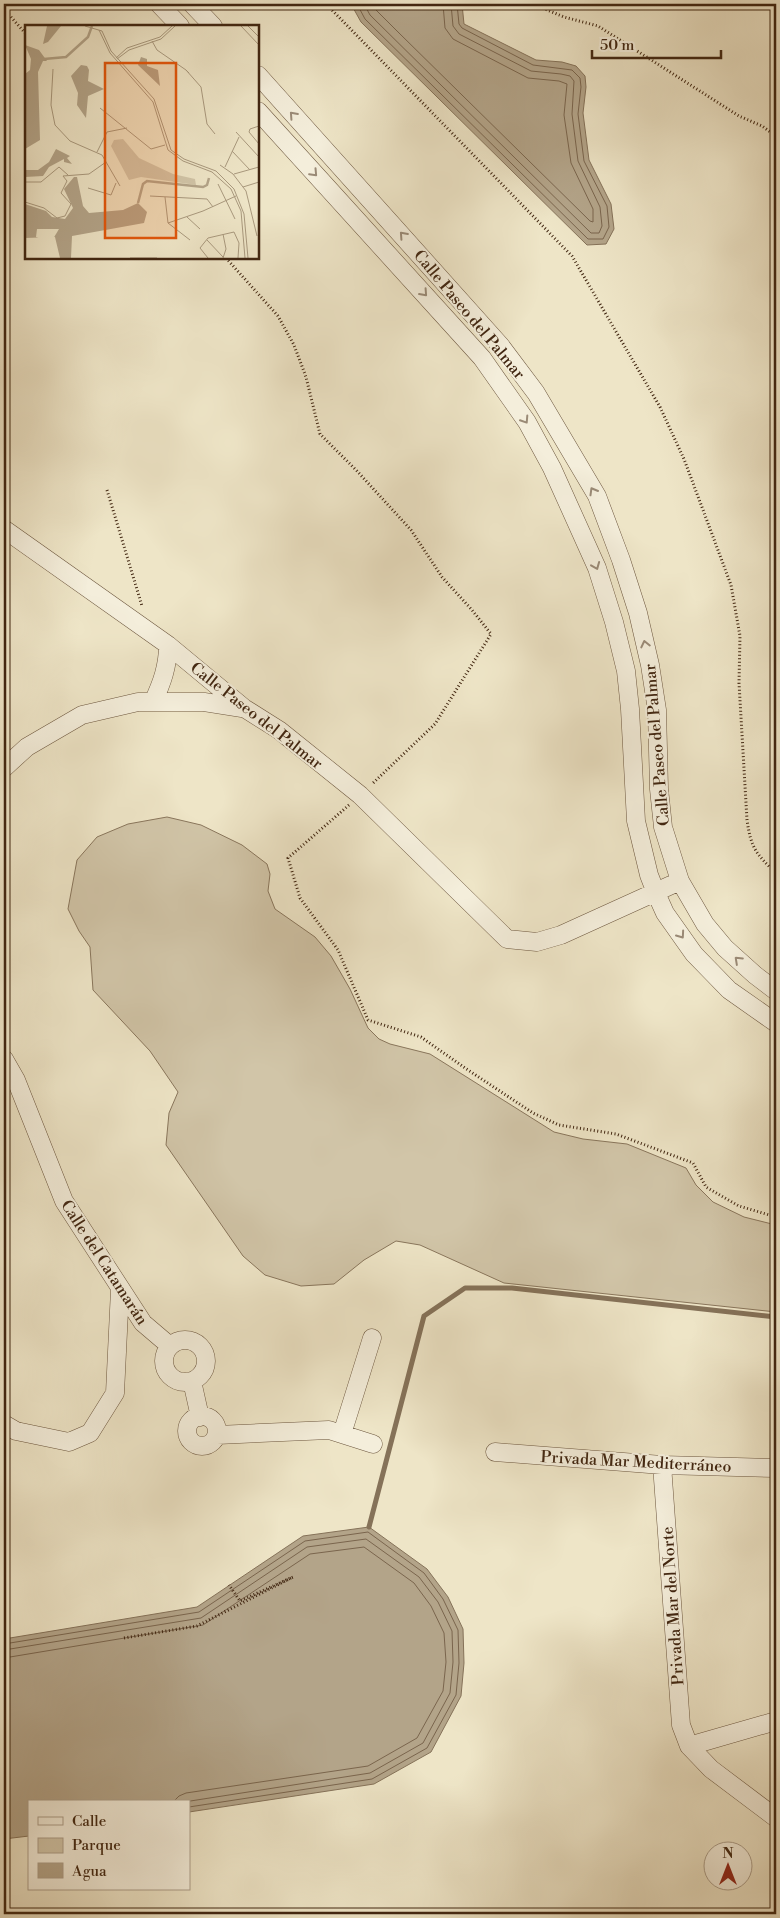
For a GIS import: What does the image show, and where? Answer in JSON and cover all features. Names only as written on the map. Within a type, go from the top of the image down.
[{"type":"street","points":[[159,4],[179,25]]},
{"type":"street","points":[[192,4],[212,25]]},
{"type":"street","name":"Calle Paseo del Palmar","points":[[259,76],[500,345],[536,394],[597,496],[632,595],[650,665],[656,710],[659,789],[663,827],[680,882],[705,924],[725,948],[776,991]]},
{"type":"street","name":"Calle Paseo del Palmar","points":[[259,113],[482,358],[527,422],[552,468],[597,568],[621,651],[626,671],[630,709],[636,821],[649,876],[656,893],[665,913],[694,954],[730,990],[776,1023]]},
{"type":"street","name":"Calle Paseo del Palmar","points":[[4,529],[168,645],[244,708],[279,730],[360,795],[506,938],[537,942],[561,935],[680,882]]},
{"type":"street","points":[[153,702],[168,662],[168,645]]},
{"type":"street","points":[[4,768],[27,747],[82,714],[138,702],[204,702],[244,708]]},
{"type":"street","name":"Calle del Catamarán","points":[[4,1059],[10,1086],[64,1200],[142,1323],[170,1346]]},
{"type":"street","points":[[4,1424],[16,1431],[69,1442],[90,1433],[115,1393],[120,1290]]},
{"type":"street","points":[[342,1434],[372,1338]]},
{"type":"street","points":[[181,1340],[188,1340],[203,1350],[206,1363],[205,1369],[202,1374],[192,1381],[185,1382],[173,1379],[165,1369],[164,1357],[170,1346],[181,1340]]},
{"type":"street","points":[[192,1381],[200,1416]]},
{"type":"street","points":[[200,1416],[211,1419],[215,1423],[217,1435],[210,1444],[204,1446],[199,1446],[189,1439],[188,1428],[190,1422],[200,1416]]},
{"type":"street","points":[[217,1435],[329,1430],[373,1444]]},
{"type":"street","name":"Privada Mar Mediterráneo","points":[[495,1452],[662,1464],[776,1468]]},
{"type":"street","name":"Privada Mar del Norte","points":[[662,1464],[681,1724],[688,1746]]},
{"type":"street","points":[[688,1746],[776,1721]]},
{"type":"street","points":[[688,1746],[711,1768],[776,1818]]},
{"type":"path","points":[[329,4],[332,10],[572,256],[660,407],[684,459],[731,585],[740,636],[739,683],[747,820],[750,841],[758,856],[776,873]]},
{"type":"path","points":[[533,4],[564,17],[598,26],[739,116],[762,126],[776,136]]},
{"type":"path","points":[[4,9],[25,33]]},
{"type":"path","points":[[227,259],[278,316],[294,345],[306,377],[320,434],[410,530],[442,577],[491,634],[435,724],[360,795],[288,858],[300,898],[338,950],[368,1020],[421,1037],[533,1112],[559,1125],[616,1134],[693,1163],[706,1188],[739,1206],[776,1217]]},
{"type":"path","points":[[107,490],[149,631]]},
{"type":"path","points":[[124,1638],[197,1626],[293,1577],[240,1601],[229,1586]]},
{"type":"green space","points":[[167,817],[201,825],[242,845],[267,864],[270,874],[268,891],[275,909],[315,937],[331,956],[350,989],[368,1028],[379,1039],[390,1044],[430,1054],[554,1132],[583,1139],[627,1144],[686,1168],[696,1185],[713,1202],[744,1217],[776,1225],[776,1312],[504,1283],[420,1245],[396,1241],[364,1260],[334,1284],[301,1286],[265,1275],[243,1256],[166,1145],[169,1113],[178,1092],[150,1051],[93,990],[90,947],[79,931],[68,909],[77,860],[97,837],[128,824]]},
{"type":"water","points":[[351,4],[462,4],[464,24],[536,60],[562,62],[576,66],[585,76],[586,87],[583,113],[589,160],[611,204],[614,229],[606,244],[587,245],[361,22]]},
{"type":"water","points":[[369,1527],[427,1569],[448,1597],[463,1629],[464,1663],[461,1696],[431,1752],[374,1784],[190,1812],[190,1800],[28,1800],[28,1836],[4,1839],[4,1639],[197,1607],[303,1536]]},
{"type":"waterway","points":[[369,1527],[424,1316],[465,1288],[512,1288],[776,1317]]}]
